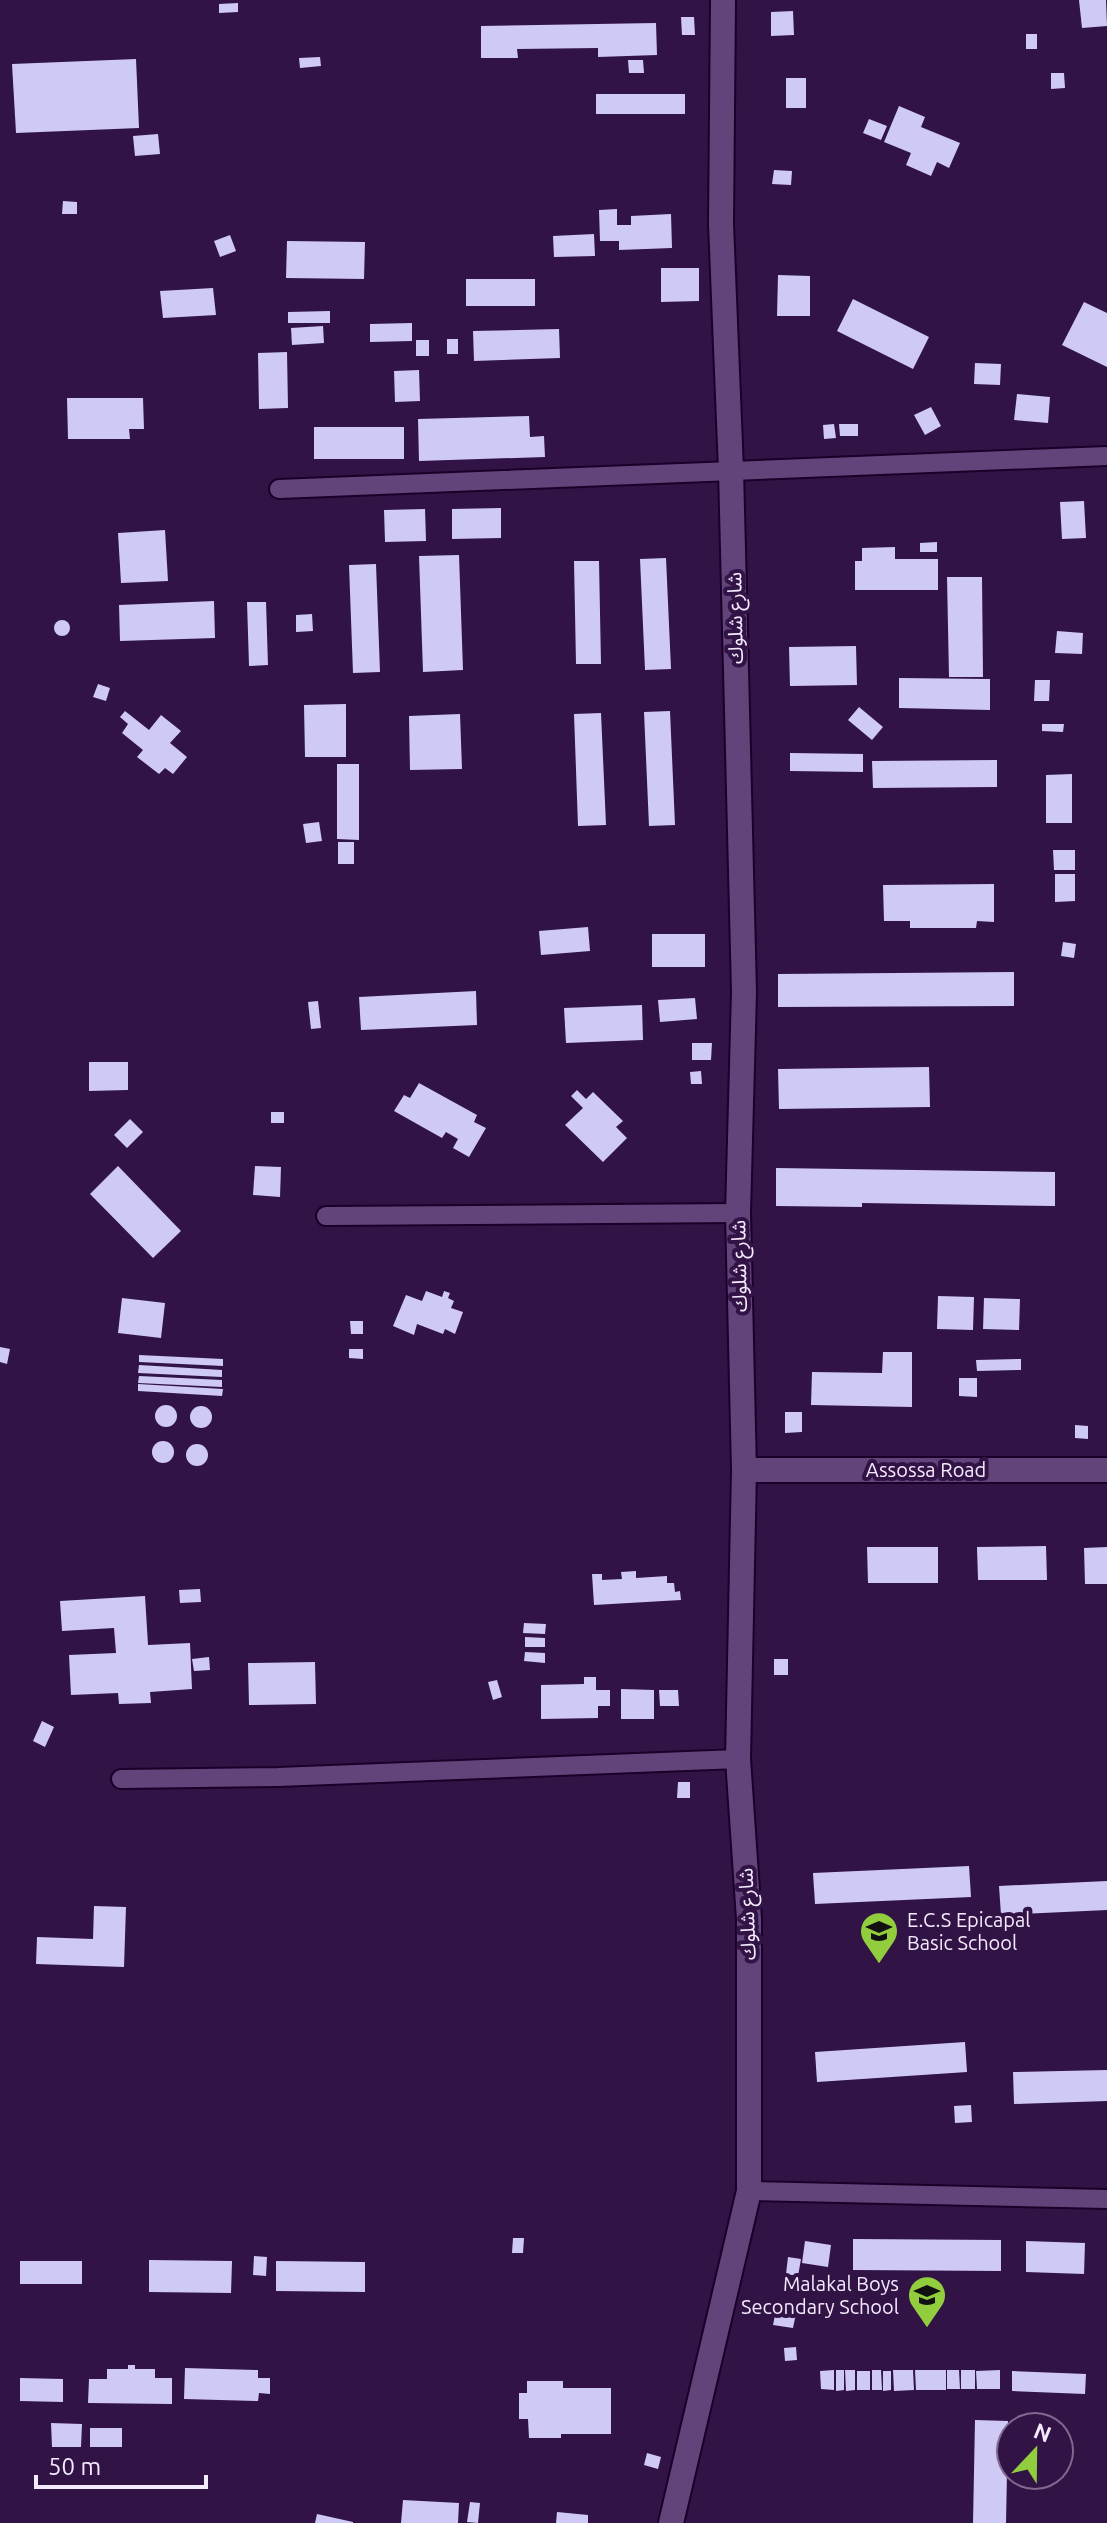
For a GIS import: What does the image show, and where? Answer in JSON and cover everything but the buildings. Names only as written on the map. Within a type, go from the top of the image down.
[{"type":"street","name":"شارع شلوك","points":[[671,2523],[719,2308],[749,2191],[749,1919],[738,1759],[744,1470],[738,1213],[744,992],[731,470],[721,224],[723,0]]},
{"type":"street","points":[[279,489],[1107,456]]},
{"type":"street","points":[[326,1216],[738,1213]]},
{"type":"street","name":"Assossa Road","points":[[744,1470],[1107,1470]]},
{"type":"street","points":[[121,1779],[278,1777],[738,1759]]},
{"type":"street","points":[[749,2191],[1107,2199]]},
{"type":"place","name":"E.C.S Epicapal Basic School","points":[[879,1965]]},
{"type":"place","name":"Malakal Boys Secondary School","points":[[927,2329]]}]
